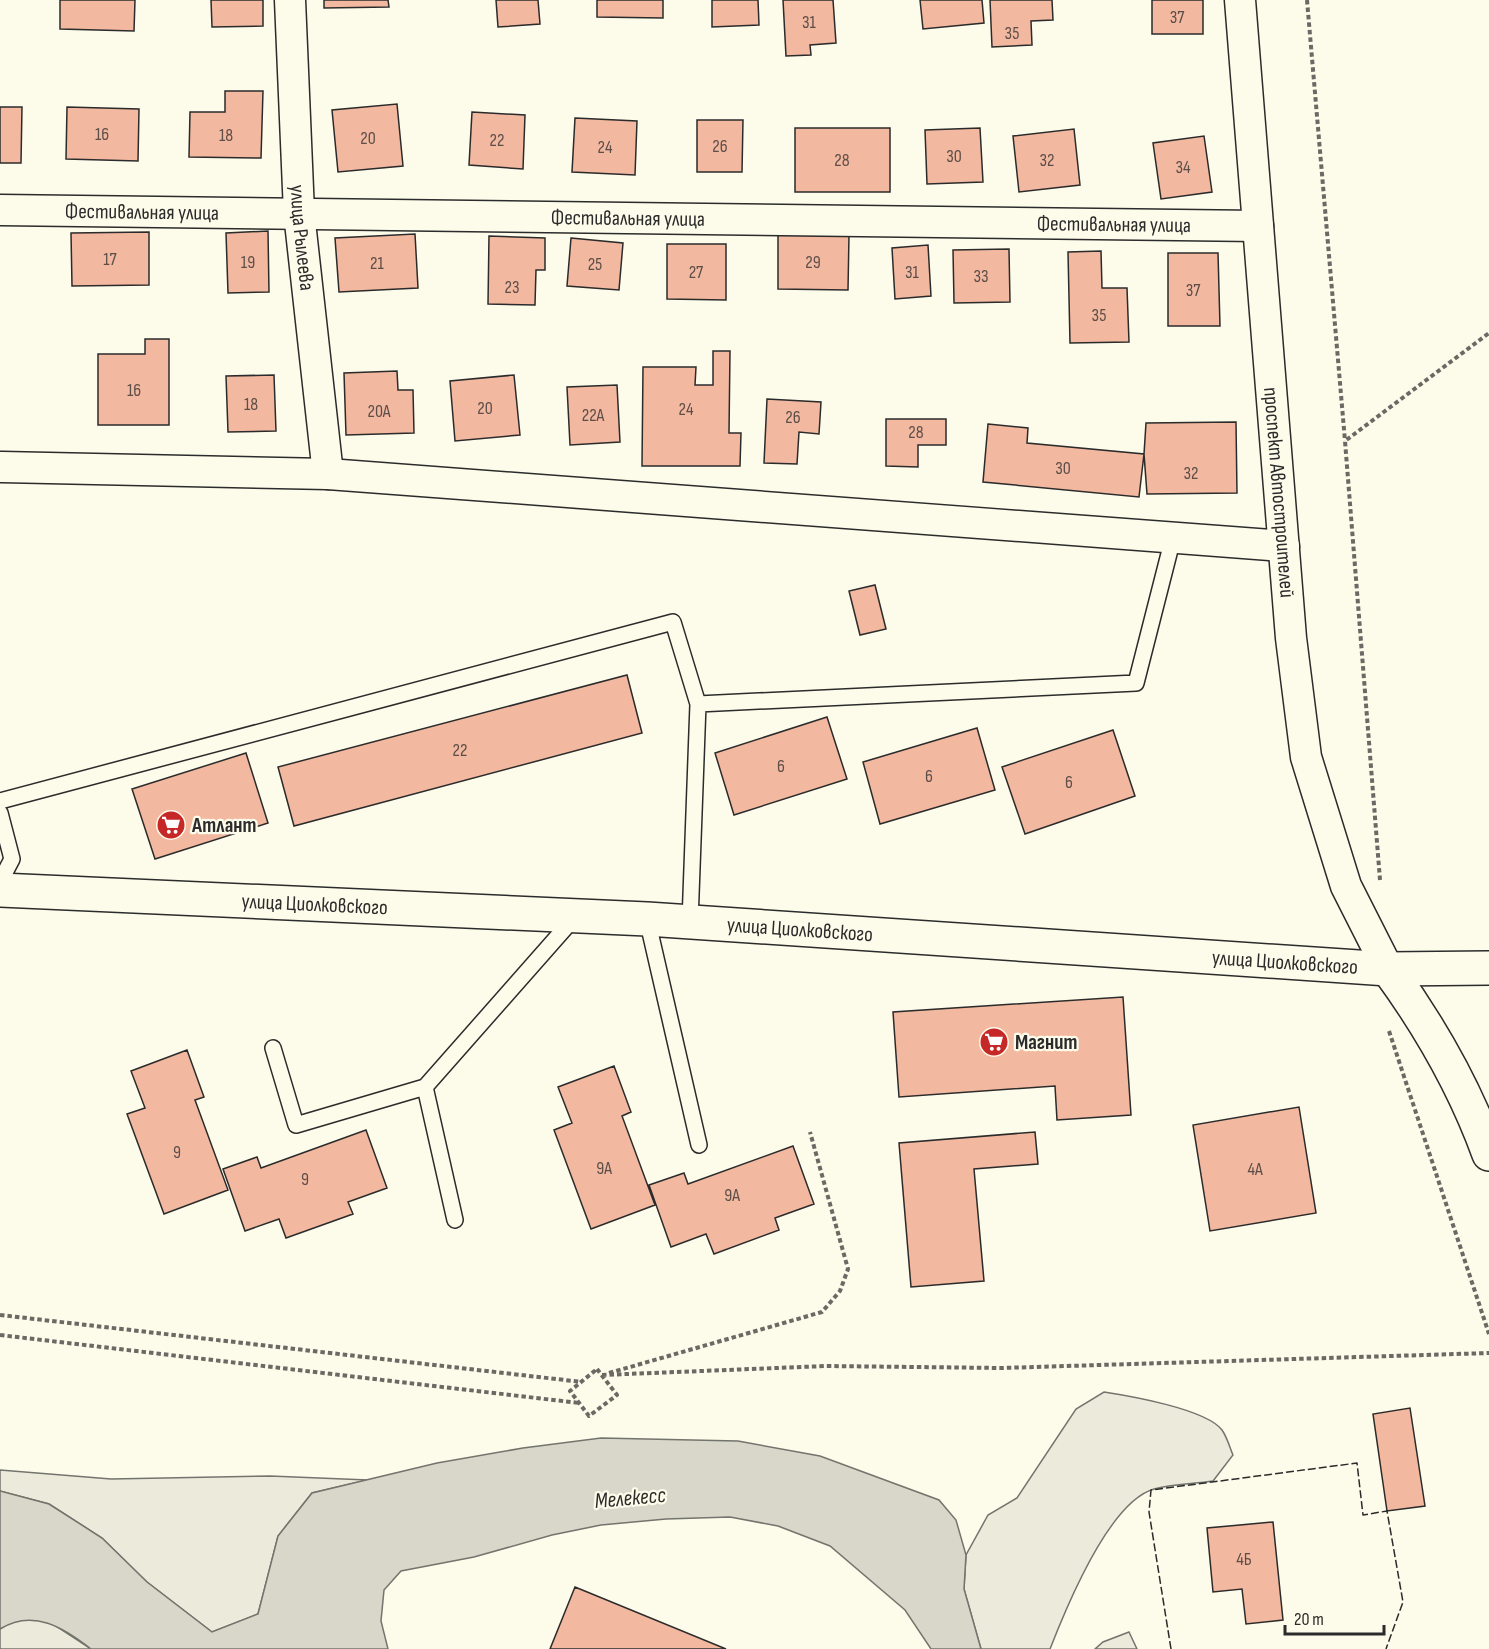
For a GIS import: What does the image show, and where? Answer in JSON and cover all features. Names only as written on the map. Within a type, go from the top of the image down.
[{"type":"street","name":"улица Рылеева","points":[[290,0],[299,213],[328,474]]},
{"type":"street","name":"проспект Автостроителей","points":[[1240,0],[1292,638],[1306,757],[1346,886],[1388,969]]},
{"type":"street","name":"Фестивальная улица","points":[[0,210],[1258,226]]},
{"type":"street","points":[[2,467],[328,474],[1284,546]]},
{"type":"street","name":"улица Циолковского","points":[[0,890],[690,922],[1388,969],[1421,1014],[1481,1131],[1489,1154]]},
{"type":"street","points":[[1388,969],[1489,968]]},
{"type":"lane","points":[[698,704],[1136,683],[1173,538]]},
{"type":"lane","points":[[0,801],[673,622],[698,704],[690,922]]},
{"type":"lane","points":[[0,813],[12,858],[0,882]]},
{"type":"lane","points":[[273,1048],[296,1125],[425,1087],[574,918]]},
{"type":"lane","points":[[647,920],[699,1145]]},
{"type":"lane","points":[[425,1087],[455,1220]]},
{"type":"path","points":[[1307,0],[1381,887]]},
{"type":"path","points":[[1345,441],[1489,333]]},
{"type":"path","points":[[1389,1024],[1389,1035],[1489,1334]]},
{"type":"path","points":[[602,1375],[822,1312],[840,1292],[848,1269],[810,1132]]},
{"type":"path","points":[[0,1315],[582,1382]]},
{"type":"path","points":[[0,1335],[579,1403]]},
{"type":"path","points":[[602,1375],[825,1366],[1002,1368],[1489,1353]]},
{"type":"path","points":[[597,1369],[602,1375],[617,1395],[590,1416],[570,1391],[597,1369]]},
{"type":"shaded area","points":[[1104,1392],[1167,1405],[1200,1416],[1222,1430],[1233,1455],[1213,1481],[1154,1489],[1137,1498],[1121,1514],[1091,1558],[1050,1649],[981,1649],[964,1589],[966,1555],[988,1515],[1017,1498],[1076,1409]]},
{"type":"shaded area","points":[[0,1470],[111,1479],[270,1476],[368,1480],[312,1493],[278,1536],[258,1614],[212,1632],[147,1582],[102,1538],[49,1504],[0,1491]]},
{"type":"shaded area","points":[[33,1619],[50,1622],[91,1649],[0,1649],[0,1629],[12,1621]]},
{"type":"shaded area","points":[[1129,1632],[1137,1649],[1095,1649],[1103,1642]]},
{"type":"water","name":"Мелекесс","points":[[601,1438],[738,1441],[820,1456],[939,1500],[956,1520],[966,1555],[964,1589],[981,1649],[931,1649],[905,1610],[830,1546],[778,1526],[730,1517],[666,1519],[601,1525],[552,1535],[474,1557],[401,1571],[384,1590],[381,1621],[388,1649],[91,1649],[70,1634],[48,1623],[24,1620],[0,1629],[0,1491],[49,1504],[102,1538],[147,1582],[212,1632],[258,1614],[278,1536],[312,1493],[437,1463],[523,1448]]},
{"type":"building","points":[[60,0],[135,0],[134,31],[60,29]]},
{"type":"building","points":[[211,0],[263,0],[263,26],[212,27]]},
{"type":"building","points":[[324,0],[388,0],[389,7],[324,8]]},
{"type":"building","points":[[496,0],[538,0],[540,24],[498,27]]},
{"type":"building","points":[[597,0],[663,0],[663,18],[597,17]]},
{"type":"building","points":[[712,0],[758,0],[759,25],[712,27]]},
{"type":"building","points":[[783,0],[833,0],[836,43],[810,45],[811,55],[786,56]]},
{"type":"building","points":[[920,0],[982,0],[984,23],[923,29]]},
{"type":"building","points":[[990,0],[1052,0],[1053,20],[1031,21],[1032,45],[992,47]]},
{"type":"building","points":[[1152,0],[1203,0],[1203,34],[1152,34]]},
{"type":"building","points":[[225,91],[263,91],[261,158],[189,157],[190,112],[225,112]]},
{"type":"building","points":[[397,104],[403,166],[338,172],[332,110]]},
{"type":"building","points":[[0,107],[22,107],[21,163],[0,163]]},
{"type":"building","points":[[67,107],[139,109],[138,161],[66,159]]},
{"type":"building","points":[[472,112],[525,115],[523,169],[469,165]]},
{"type":"building","points":[[575,118],[637,121],[635,175],[572,172]]},
{"type":"building","points":[[697,120],[743,120],[742,172],[697,172]]},
{"type":"building","points":[[795,128],[890,128],[890,192],[795,192]]},
{"type":"building","points":[[980,128],[983,182],[927,184],[925,130]]},
{"type":"building","points":[[1074,129],[1080,185],[1019,192],[1013,136]]},
{"type":"building","points":[[1204,136],[1212,192],[1161,199],[1153,143]]},
{"type":"building","points":[[268,231],[269,292],[228,293],[226,233]]},
{"type":"building","points":[[149,232],[149,285],[72,286],[71,233]]},
{"type":"building","points":[[415,234],[418,288],[339,292],[335,238]]},
{"type":"building","points":[[778,234],[849,235],[848,290],[778,289]]},
{"type":"building","points":[[489,236],[545,238],[545,270],[536,270],[535,305],[488,304]]},
{"type":"building","points":[[571,238],[623,243],[619,290],[567,286]]},
{"type":"building","points":[[667,244],[726,244],[726,300],[667,299]]},
{"type":"building","points":[[928,245],[931,296],[895,299],[892,248]]},
{"type":"building","points":[[1009,249],[1010,302],[954,303],[953,250]]},
{"type":"building","points":[[1101,251],[1102,288],[1127,288],[1129,342],[1070,343],[1068,252]]},
{"type":"building","points":[[1168,253],[1218,253],[1220,326],[1168,326]]},
{"type":"building","points":[[145,339],[169,339],[169,425],[98,425],[98,354],[145,354]]},
{"type":"building","points":[[713,351],[730,351],[729,433],[741,433],[740,466],[642,466],[643,367],[696,367],[695,385],[713,385]]},
{"type":"building","points":[[397,371],[398,390],[413,390],[414,433],[346,435],[344,373]]},
{"type":"building","points":[[274,375],[276,431],[228,432],[226,376]]},
{"type":"building","points":[[514,375],[520,435],[455,441],[450,381]]},
{"type":"building","points":[[617,385],[620,442],[570,445],[567,387]]},
{"type":"building","points":[[767,399],[821,402],[819,434],[799,432],[797,464],[764,463]]},
{"type":"building","points":[[886,419],[946,419],[946,445],[918,445],[918,467],[886,466]]},
{"type":"building","points":[[1236,422],[1237,493],[1147,494],[1144,454],[1146,423]]},
{"type":"building","points":[[988,424],[1028,428],[1027,443],[1144,454],[1139,497],[983,482]]},
{"type":"building","points":[[875,585],[886,629],[860,635],[849,591]]},
{"type":"building","points":[[627,675],[642,733],[294,826],[278,767]]},
{"type":"building","points":[[827,717],[847,779],[734,815],[715,753]]},
{"type":"building","points":[[977,728],[995,790],[880,824],[863,762]]},
{"type":"building","points":[[1113,730],[1135,796],[1025,834],[1002,767]]},
{"type":"building","points":[[246,753],[268,823],[155,859],[132,789]]},
{"type":"building","points":[[1123,997],[1131,1115],[1057,1120],[1055,1086],[899,1097],[893,1012]]},
{"type":"building","points":[[187,1050],[204,1097],[195,1100],[228,1190],[164,1214],[127,1114],[145,1108],[131,1071]]},
{"type":"building","points":[[614,1066],[631,1112],[622,1116],[655,1205],[591,1229],[554,1130],[572,1123],[558,1087]]},
{"type":"building","points":[[1299,1107],[1316,1213],[1210,1231],[1193,1125]]},
{"type":"building","points":[[366,1130],[387,1188],[348,1202],[353,1214],[286,1238],[279,1219],[245,1231],[223,1169],[257,1157],[261,1168]]},
{"type":"building","points":[[1035,1132],[1038,1164],[974,1169],[984,1281],[911,1287],[899,1143]]},
{"type":"building","points":[[793,1146],[814,1204],[775,1218],[779,1230],[714,1254],[706,1234],[671,1247],[649,1185],[684,1173],[688,1184]]},
{"type":"building","points":[[1410,1408],[1425,1506],[1387,1511],[1373,1414]]},
{"type":"building","points":[[1273,1522],[1283,1620],[1246,1624],[1242,1589],[1213,1592],[1207,1528]]},
{"type":"building","points":[[575,1587],[726,1649],[550,1649]]},
{"type":"fence","points":[[1171,1649],[1149,1512],[1151,1490],[1357,1463],[1363,1515],[1387,1511],[1403,1602],[1386,1649]]},
{"type":"place","name":"Атлант","points":[[171,825]]},
{"type":"place","name":"Магнит","points":[[994,1042]]}]
